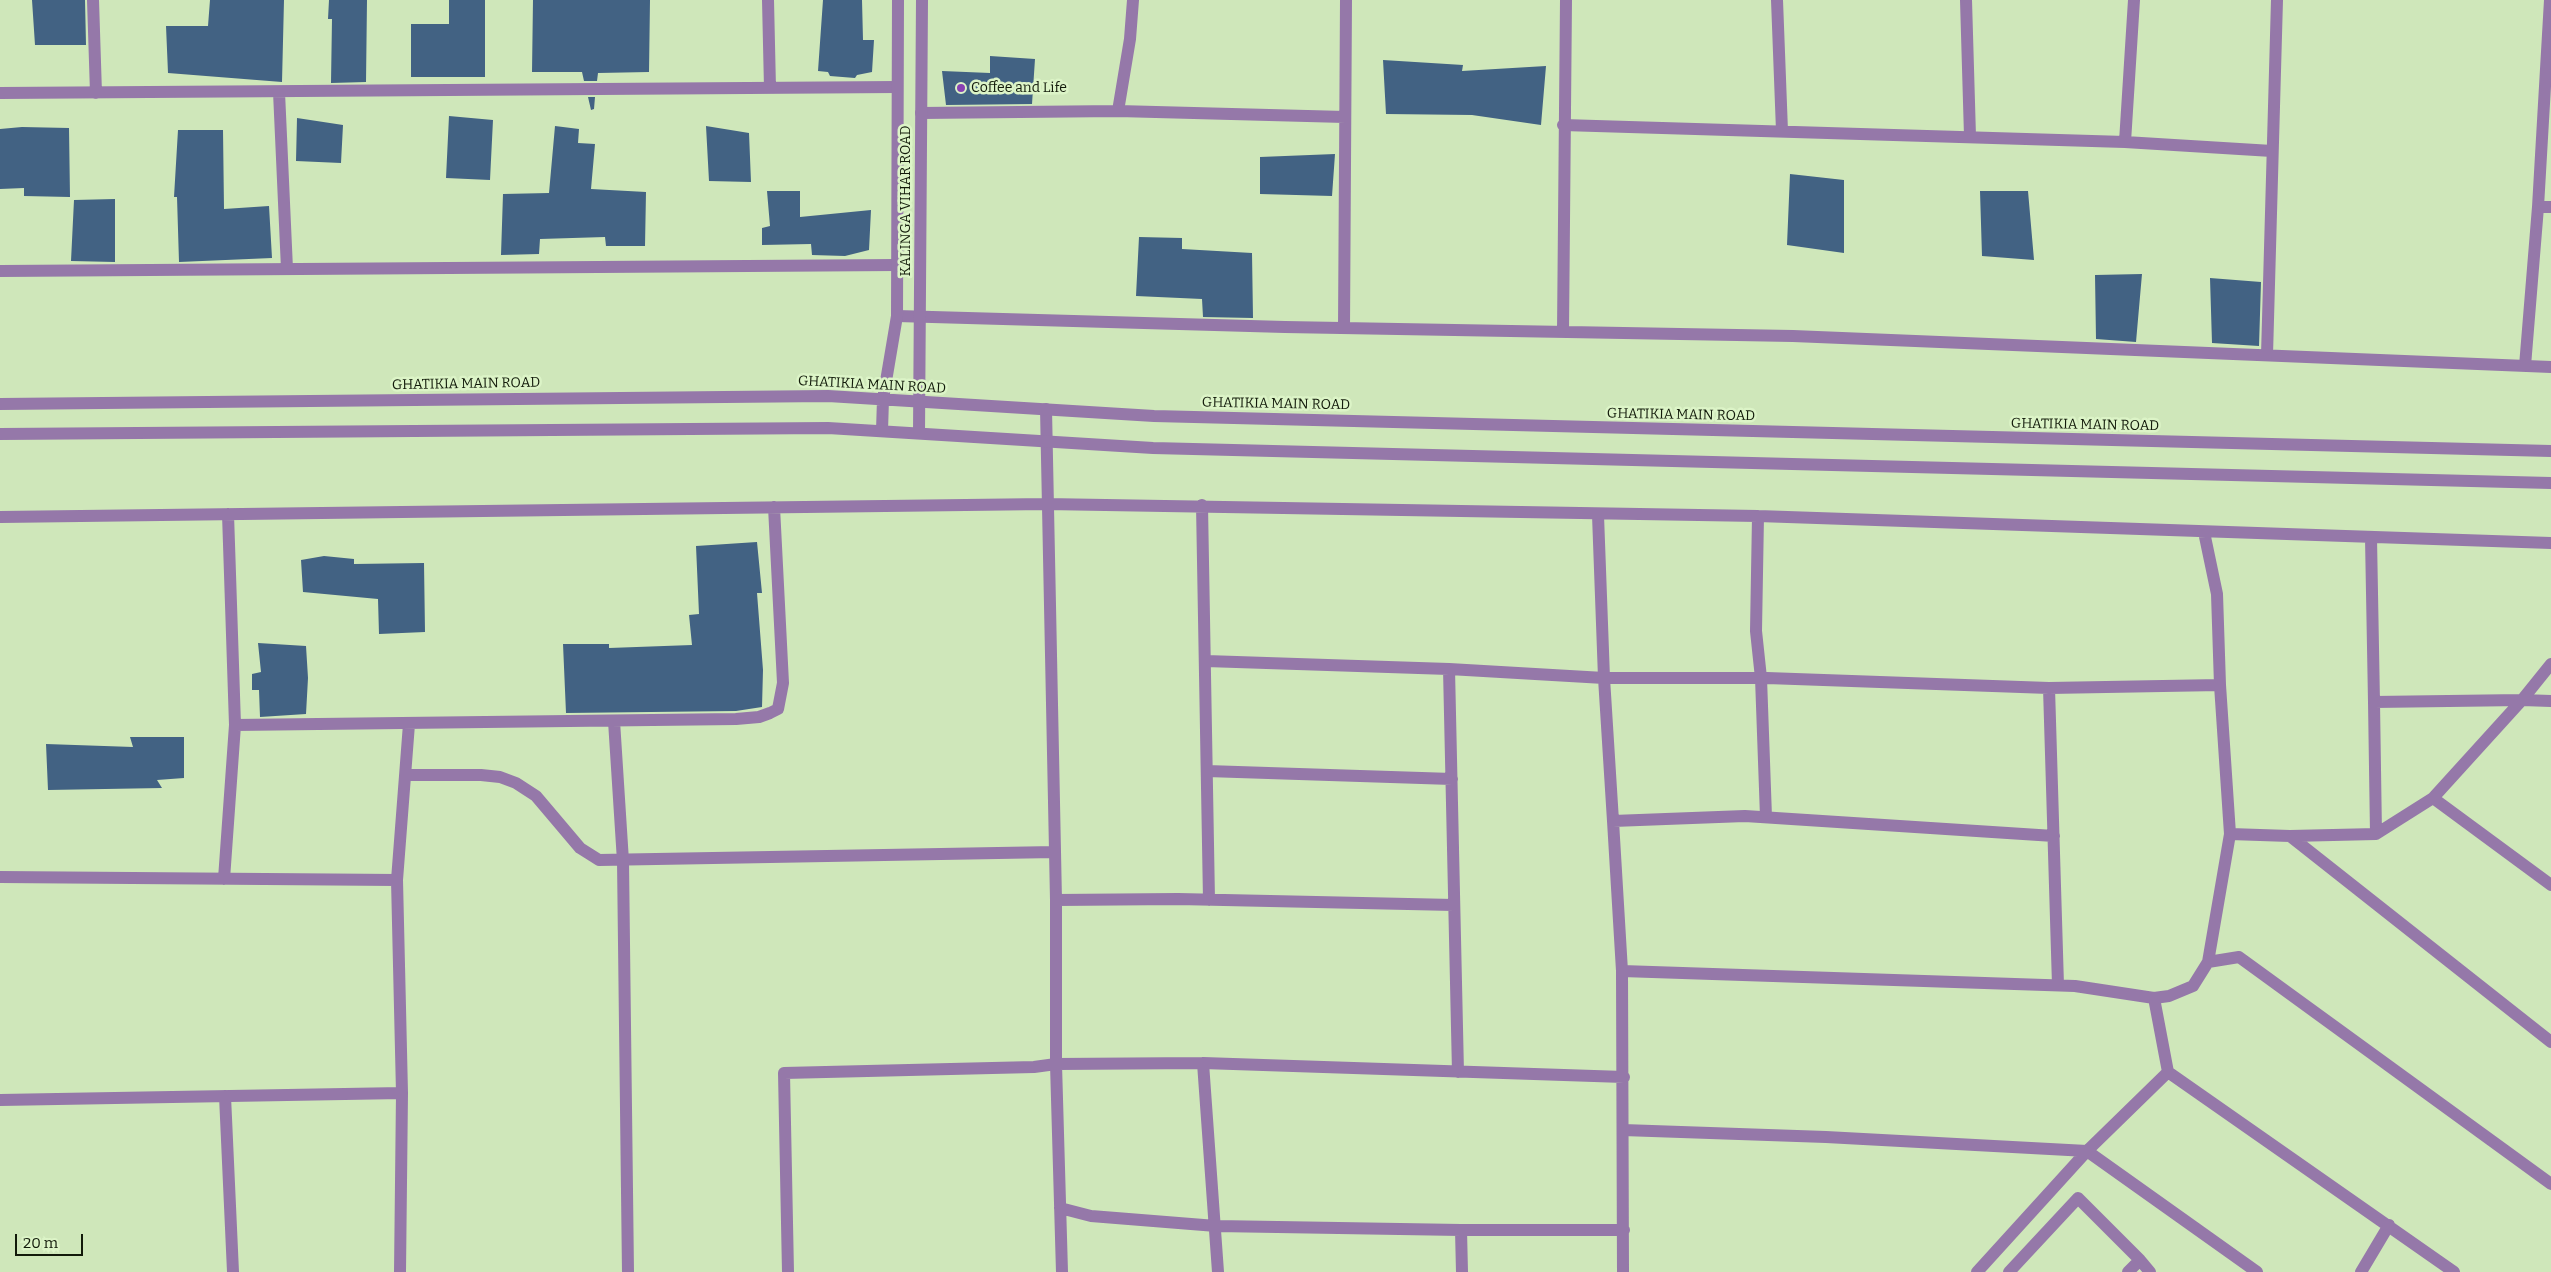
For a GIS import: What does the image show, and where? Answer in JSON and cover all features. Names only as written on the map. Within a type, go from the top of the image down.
[{"type":"street","points":[[94,0],[96,93]]},
{"type":"street","points":[[768,0],[770,88]]},
{"type":"street","name":"KALINGA VIHAR ROAD","points":[[882,431],[883,399],[897,316],[898,0]]},
{"type":"street","name":"KALINGA VIHAR ROAD","points":[[919,433],[922,0]]},
{"type":"street","points":[[1118,111],[1130,39],[1132,0]]},
{"type":"street","points":[[1344,328],[1346,0]]},
{"type":"street","points":[[1563,332],[1563,125],[1566,0]]},
{"type":"street","points":[[1777,0],[1782,131]]},
{"type":"street","points":[[1966,0],[1970,136]]},
{"type":"street","points":[[2125,142],[2134,0]]},
{"type":"street","points":[[2267,355],[2277,0]]},
{"type":"street","points":[[2525,366],[2538,207],[2550,0]]},
{"type":"street","points":[[0,93],[897,87]]},
{"type":"street","points":[[279,92],[287,269]]},
{"type":"street","points":[[921,113],[1118,111],[1345,117]]},
{"type":"street","points":[[1563,125],[1970,136],[2125,142],[2272,151]]},
{"type":"street","points":[[2538,207],[2551,207]]},
{"type":"street","points":[[0,271],[897,265]]},
{"type":"street","points":[[897,316],[1344,328],[1793,336],[2551,367]]},
{"type":"street","name":"GHATIKIA MAIN ROAD","points":[[0,404],[818,396],[1154,416],[2551,451]]},
{"type":"street","points":[[1046,409],[1046,504],[1056,900],[1056,1064],[1062,1272]]},
{"type":"street","points":[[0,434],[818,428],[1153,448],[2551,483]]},
{"type":"street","points":[[0,517],[1046,504],[1202,505],[1598,515],[1758,516],[2551,543]]},
{"type":"street","points":[[1202,505],[1209,900]]},
{"type":"street","points":[[235,725],[614,721],[759,717],[778,709],[783,683],[774,507]]},
{"type":"street","points":[[224,879],[235,725],[228,514]]},
{"type":"street","points":[[1598,515],[1604,678],[1622,971],[1624,1077],[1623,1272]]},
{"type":"street","points":[[1758,516],[1756,631],[1761,678],[1766,817]]},
{"type":"street","points":[[1622,971],[2058,985],[2154,998],[2168,996],[2194,986],[2208,962],[2230,834],[2220,685],[2217,594],[2204,532]]},
{"type":"street","points":[[2371,538],[2376,834]]},
{"type":"street","points":[[1206,661],[1450,669],[1604,678],[1761,678],[2049,688],[2220,685]]},
{"type":"street","points":[[2230,834],[2290,836],[2376,834],[2432,798],[2522,700],[2551,664]]},
{"type":"street","points":[[1450,669],[1458,1072]]},
{"type":"street","points":[[2049,688],[2058,985]]},
{"type":"street","points":[[2374,702],[2551,701]]},
{"type":"street","points":[[614,721],[623,861],[628,1272]]},
{"type":"street","points":[[400,1272],[402,1092],[397,880],[406,775],[408,724]]},
{"type":"street","points":[[1207,771],[1452,779]]},
{"type":"street","points":[[406,775],[481,775],[500,777],[516,783],[536,796],[580,848],[589,856],[599,860],[1055,852]]},
{"type":"street","points":[[2432,798],[2551,885]]},
{"type":"street","points":[[1613,821],[1766,817],[2054,836]]},
{"type":"street","points":[[2290,836],[2551,1042]]},
{"type":"street","points":[[0,877],[397,880]]},
{"type":"street","points":[[1056,900],[1209,900],[1454,905]]},
{"type":"street","points":[[2208,962],[2239,958],[2551,1184]]},
{"type":"street","points":[[2154,998],[2168,1072],[2454,1272]]},
{"type":"street","points":[[788,1272],[784,1073],[1034,1067],[1056,1064],[1203,1063],[1624,1077]]},
{"type":"street","points":[[1203,1063],[1218,1272]]},
{"type":"street","points":[[1977,1272],[2087,1151],[2168,1072]]},
{"type":"street","points":[[0,1100],[402,1092]]},
{"type":"street","points":[[225,1096],[233,1272]]},
{"type":"street","points":[[1624,1130],[1826,1137],[2087,1151],[2257,1272]]},
{"type":"street","points":[[2009,1272],[2078,1198],[2150,1272]]},
{"type":"street","points":[[1060,1208],[1091,1216],[1216,1226],[1462,1230],[1624,1230]]},
{"type":"street","points":[[2361,1272],[2389,1225]]},
{"type":"street","points":[[1462,1230],[1462,1272]]},
{"type":"street","points":[[2128,1272],[2140,1260]]},
{"type":"building","points":[[32,0],[85,0],[86,45],[35,45]]},
{"type":"building","points":[[210,0],[284,0],[282,82],[168,73],[166,26],[208,26]]},
{"type":"building","points":[[329,0],[367,0],[366,82],[331,83],[332,19],[328,19]]},
{"type":"building","points":[[449,0],[485,0],[485,77],[411,77],[411,24],[449,24]]},
{"type":"building","points":[[533,0],[650,0],[649,72],[598,73],[597,81],[584,81],[582,72],[532,72]]},
{"type":"building","points":[[823,0],[862,0],[863,40],[874,40],[872,72],[857,75],[855,78],[830,76],[828,72],[818,71]]},
{"type":"building","points":[[990,56],[1035,59],[1032,104],[946,105],[942,71],[990,73]]},
{"type":"building","points":[[1383,60],[1463,65],[1462,71],[1546,66],[1541,125],[1472,115],[1386,114]]},
{"type":"building","points":[[588,97],[595,97],[594,109],[591,110]]},
{"type":"building","points":[[449,116],[493,120],[490,180],[446,178]]},
{"type":"building","points":[[297,118],[343,125],[341,163],[296,161]]},
{"type":"building","points":[[555,126],[579,129],[578,143],[595,144],[591,189],[646,192],[645,246],[606,246],[605,237],[540,239],[539,254],[501,255],[503,194],[549,193]]},
{"type":"building","points":[[706,126],[749,133],[751,182],[709,181]]},
{"type":"building","points":[[22,127],[69,128],[70,197],[24,196],[24,188],[0,189],[0,129]]},
{"type":"building","points":[[178,130],[223,130],[224,209],[269,206],[272,258],[179,262],[177,197],[174,197]]},
{"type":"building","points":[[1335,154],[1332,196],[1260,194],[1260,157]]},
{"type":"building","points":[[1790,174],[1844,180],[1844,253],[1787,245]]},
{"type":"building","points":[[767,191],[800,191],[800,217],[871,210],[869,250],[845,256],[812,255],[811,244],[762,245],[762,228],[770,226]]},
{"type":"building","points":[[1980,191],[2028,191],[2034,260],[1982,256]]},
{"type":"building","points":[[115,199],[115,262],[71,261],[74,200]]},
{"type":"building","points":[[1139,237],[1182,238],[1182,249],[1252,253],[1253,318],[1203,317],[1202,299],[1136,296]]},
{"type":"building","points":[[2142,274],[2136,342],[2096,339],[2095,275]]},
{"type":"building","points":[[2210,278],[2261,282],[2259,346],[2212,343]]},
{"type":"building","points":[[757,542],[762,593],[757,593],[763,670],[762,707],[736,711],[566,713],[563,644],[609,644],[609,648],[692,645],[689,615],[699,614],[696,546]]},
{"type":"building","points":[[324,556],[354,559],[354,564],[424,563],[425,632],[379,634],[378,599],[303,592],[301,560]]},
{"type":"building","points":[[258,643],[306,646],[308,678],[306,714],[260,717],[259,690],[252,690],[252,674],[261,672]]},
{"type":"building","points":[[130,737],[184,737],[184,778],[157,780],[162,788],[48,790],[46,744],[133,747]]},
{"type":"place","name":"Coffee and Life","points":[[961,88]]}]
